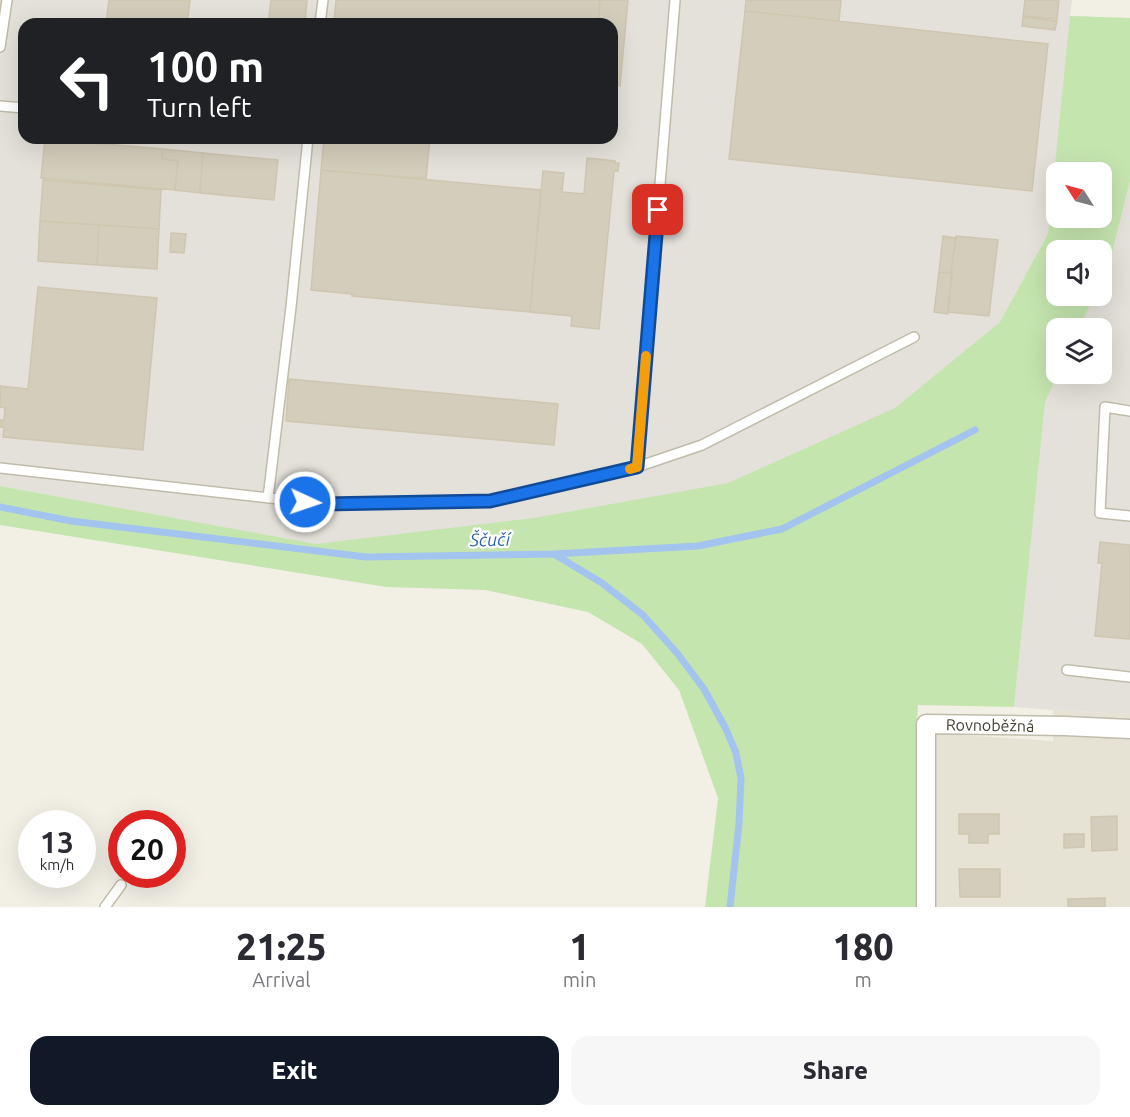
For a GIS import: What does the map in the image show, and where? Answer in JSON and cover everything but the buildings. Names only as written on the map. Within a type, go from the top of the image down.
[{"type":"street","name":"Rovnoběžná","points":[[926,907],[926,724],[1130,729]]},
{"type":"lane","points":[[0,47],[8,0]]},
{"type":"lane","points":[[321,18],[323,0]]},
{"type":"lane","points":[[637,467],[675,0]]},
{"type":"lane","points":[[0,105],[18,107]]},
{"type":"lane","points":[[268,498],[307,144]]},
{"type":"lane","points":[[0,468],[323,504],[490,501],[637,467],[702,445],[914,337]]},
{"type":"lane","points":[[1130,411],[1105,408],[1100,513],[1130,516]]},
{"type":"lane","points":[[1067,670],[1130,677]]},
{"type":"lane","points":[[105,907],[119,888]]},
{"type":"shaded area","points":[[0,0],[1072,0],[1070,16],[1130,18],[1130,714],[1014,707],[1044,402],[870,501],[389,558],[0,486]]},
{"type":"shaded area","points":[[1053,710],[1130,714],[1130,907],[918,907],[916,732],[1053,741]]},
{"type":"green space","points":[[1070,16],[1130,18],[1130,180],[1112,253],[1112,240],[1046,240],[1046,306],[1089,306],[1084,318],[1046,318],[1046,384],[1053,384],[1045,402],[1014,707],[918,705],[916,732],[918,907],[705,907],[718,798],[679,690],[642,644],[588,612],[485,590],[386,587],[0,525],[0,486],[316,544],[534,518],[728,483],[895,408],[1000,322],[1048,234],[1049,228],[1112,228],[1112,162],[1055,162]]},
{"type":"waterway","points":[[554,554],[698,546],[782,529],[975,430]]},
{"type":"waterway","name":"Ščučí","points":[[0,507],[71,521],[366,557],[554,554],[602,583],[643,615],[677,653],[704,689],[726,729],[736,753],[741,779],[739,824],[730,907]]},
{"type":"slow traffic","points":[[630,469],[637,467],[646,356]]},
{"type":"route","points":[[305,502],[323,504],[490,501],[637,467],[658,210]]}]
